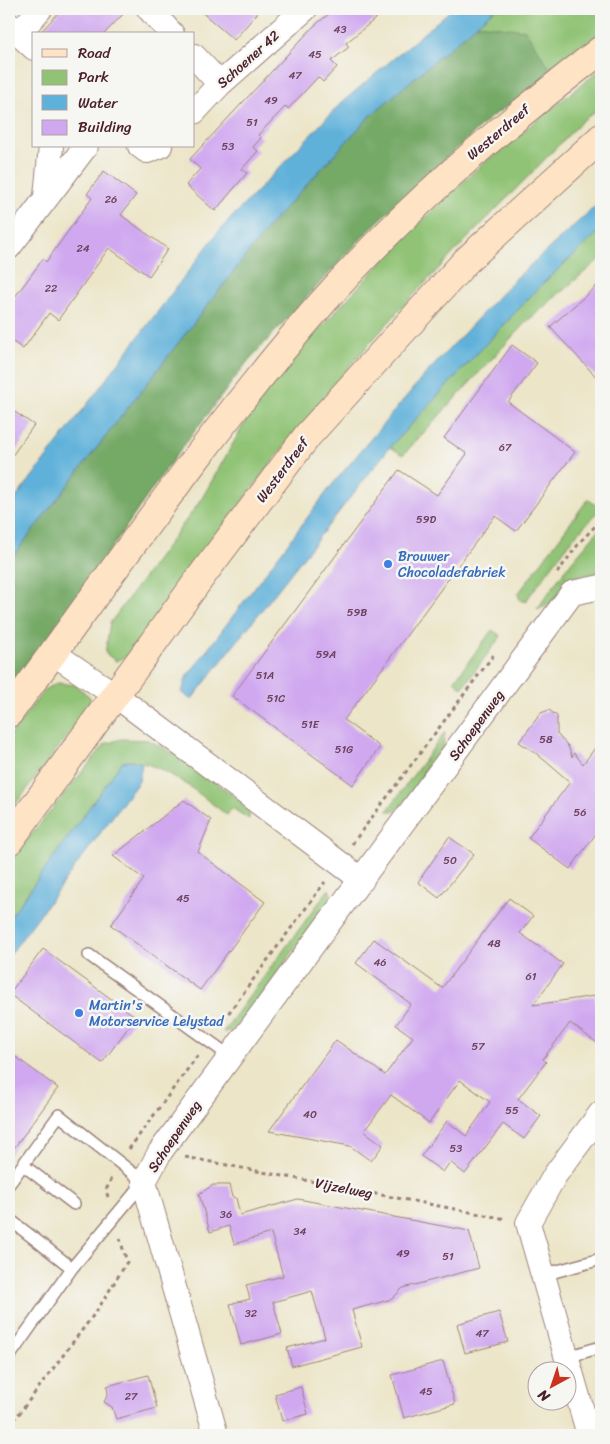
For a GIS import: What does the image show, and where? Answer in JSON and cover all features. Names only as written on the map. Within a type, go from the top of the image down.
[{"type":"main road","name":"Westerdreef","points":[[9,713],[241,400],[323,302],[431,190],[516,116],[601,50]]},
{"type":"main road","name":"Westerdreef","points":[[9,841],[203,574],[308,435],[466,261],[601,138]]},
{"type":"street","points":[[20,35],[40,9]]},
{"type":"street","points":[[149,9],[170,32]]},
{"type":"street","name":"Schoener 42","points":[[195,111],[220,84],[305,9]]},
{"type":"street","points":[[195,57],[220,84]]},
{"type":"street","points":[[46,196],[51,148]]},
{"type":"street","points":[[9,247],[84,148]]},
{"type":"street","points":[[143,148],[147,151],[155,148]]},
{"type":"street","name":"Schoepenweg","points":[[216,1435],[144,1182],[160,1152],[572,593],[601,587]]},
{"type":"street","points":[[54,653],[116,695],[362,880]]},
{"type":"street","points":[[589,1435],[528,1223],[555,1175],[601,1113]]},
{"type":"lane","points":[[89,955],[231,1057]]},
{"type":"lane","points":[[9,1184],[59,1116],[144,1182],[72,1268],[9,1357]]},
{"type":"lane","points":[[23,1165],[74,1204]]},
{"type":"lane","points":[[9,1219],[72,1268]]},
{"type":"lane","points":[[543,1274],[601,1259]]},
{"type":"lane","points":[[567,1357],[601,1347]]},
{"type":"path","name":"Vijzelweg","points":[[160,1152],[528,1223]]},
{"type":"green space","points":[[495,9],[601,9],[601,39],[554,75],[477,24]]},
{"type":"green space","points":[[477,24],[525,30],[554,75],[491,117],[372,227],[248,361],[166,469],[63,618],[16,682],[9,682],[9,561],[273,221],[370,116]]},
{"type":"green space","points":[[601,69],[601,108],[583,120],[443,264],[361,353],[300,426],[213,540],[129,655],[116,661],[105,653],[110,623],[201,500],[252,410],[305,344],[411,231],[479,167]]},
{"type":"green space","points":[[601,228],[601,258],[525,323],[403,455],[390,447],[539,287]]},
{"type":"green space","points":[[588,499],[601,509],[574,537],[525,602],[520,600],[518,594]]},
{"type":"green space","points":[[601,527],[601,572],[573,577],[551,603],[537,609],[565,570]]},
{"type":"green space","points":[[492,630],[501,636],[462,688],[454,681]]},
{"type":"green space","points":[[58,683],[75,685],[90,697],[90,706],[9,813],[9,737],[45,689]]},
{"type":"green space","points":[[445,732],[443,748],[401,806],[396,811],[387,811]]},
{"type":"green space","points":[[121,739],[149,740],[189,762],[250,808],[249,819],[232,808],[227,815],[178,779],[163,771],[149,765],[122,762],[9,919],[9,862],[105,744]]},
{"type":"green space","points":[[329,889],[332,898],[247,1015],[231,1031],[223,1032]]},
{"type":"water","points":[[452,9],[495,9],[370,116],[273,221],[9,561],[9,507],[219,231],[340,104]]},
{"type":"water","points":[[601,201],[601,230],[539,287],[390,447],[191,700],[182,692],[186,678],[332,485],[421,379],[513,281]]},
{"type":"water","points":[[132,760],[142,763],[139,781],[9,956],[9,919],[122,762]]},
{"type":"building","points":[[62,9],[128,9],[106,32],[41,32]]},
{"type":"building","points":[[198,9],[261,9],[234,40]]},
{"type":"building","points":[[335,9],[387,9],[346,43],[349,47],[331,61],[337,67],[323,82],[318,77],[288,109],[286,106],[258,135],[261,138],[253,147],[258,151],[242,169],[247,173],[215,211],[186,185],[200,169],[190,159],[314,26]]},
{"type":"building","points":[[104,171],[136,195],[121,215],[168,249],[149,276],[109,248],[58,320],[49,313],[23,349],[9,339],[9,305],[43,259],[46,262],[92,198],[87,194]]},
{"type":"building","points":[[601,282],[601,382],[550,327]]},
{"type":"building","points":[[512,345],[537,363],[508,402],[575,452],[516,531],[495,516],[344,720],[380,747],[353,785],[232,696],[399,470],[437,495],[467,454],[444,438]]},
{"type":"building","points":[[9,408],[34,425],[9,460]]},
{"type":"building","points":[[549,710],[557,716],[557,734],[568,746],[572,757],[574,753],[583,764],[601,740],[601,827],[570,869],[528,838],[570,782],[537,754],[519,742],[541,713]]},
{"type":"building","points":[[184,800],[211,820],[198,852],[265,902],[200,990],[111,925],[144,879],[113,856]]},
{"type":"building","points":[[449,837],[474,854],[439,898],[418,882]]},
{"type":"building","points":[[509,898],[533,916],[520,933],[563,964],[533,1005],[595,996],[596,1004],[601,1008],[601,1046],[570,1023],[543,1059],[546,1062],[518,1099],[541,1116],[524,1139],[503,1124],[465,1174],[450,1162],[443,1172],[421,1156],[447,1121],[466,1136],[490,1102],[460,1080],[429,1123],[391,1095],[364,1131],[383,1145],[371,1161],[350,1146],[269,1131],[336,1040],[385,1075],[413,1037],[396,1025],[411,1004],[356,963],[374,939],[442,988]]},
{"type":"building","points":[[43,949],[136,1017],[102,1063],[9,994]]},
{"type":"building","points":[[9,1052],[58,1088],[9,1155]]},
{"type":"building","points":[[213,1185],[229,1185],[232,1197],[236,1198],[240,1215],[298,1199],[469,1231],[479,1268],[403,1288],[392,1299],[352,1310],[362,1347],[292,1366],[287,1348],[325,1338],[312,1291],[273,1302],[282,1334],[241,1345],[230,1304],[250,1299],[246,1285],[283,1276],[271,1233],[234,1244],[229,1226],[210,1232],[199,1194]]},
{"type":"building","points":[[499,1312],[508,1342],[465,1353],[457,1324]]},
{"type":"building","points":[[443,1361],[455,1404],[404,1418],[392,1375]]},
{"type":"building","points":[[148,1375],[157,1408],[116,1419],[112,1407],[104,1402],[108,1394],[107,1386]]},
{"type":"building","points":[[301,1387],[308,1414],[282,1421],[275,1394]]},
{"type":"place","name":"Brouwer Chocoladefabriek","points":[[388,564]]},
{"type":"place","name":"Martin's Motorservice Lelystad","points":[[79,1013]]}]
